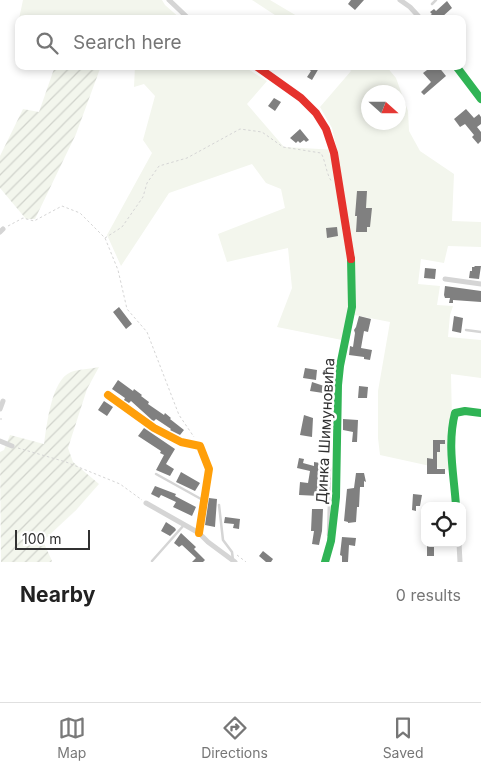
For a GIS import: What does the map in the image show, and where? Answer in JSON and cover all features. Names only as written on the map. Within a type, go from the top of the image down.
[{"type":"street","points":[[169,0],[185,15]]},
{"type":"street","points":[[400,0],[410,6],[418,15]]},
{"type":"street","name":"Динка Шимуновића","points":[[262,70],[296,94],[323,122],[332,140],[351,248],[353,287],[351,309],[338,382],[335,514],[330,546],[325,562]]},
{"type":"street","points":[[459,70],[481,99]]},
{"type":"street","points":[[445,279],[481,284]]},
{"type":"street","points":[[108,395],[154,428],[181,442],[200,446],[208,459],[210,475],[203,500],[199,533]]},
{"type":"street","points":[[0,409],[3,401]]},
{"type":"street","points":[[456,502],[452,468],[452,422],[455,413],[465,411],[481,413]]},
{"type":"street","points":[[0,441],[12,446]]},
{"type":"street","points":[[146,502],[199,533],[235,562]]},
{"type":"street","points":[[459,547],[460,562]]},
{"type":"lane","points":[[432,4],[436,0]]},
{"type":"lane","points":[[466,330],[481,332]]},
{"type":"lane","points":[[330,468],[328,541],[330,546]]},
{"type":"lane","points":[[156,474],[203,500]]},
{"type":"lane","points":[[219,505],[223,540],[230,549],[235,562]]},
{"type":"lane","points":[[152,562],[184,525]]},
{"type":"path","points":[[105,238],[122,227],[143,197],[147,183],[159,166],[187,158],[240,129],[262,132],[283,147],[321,152],[325,160],[329,180],[339,186]]},
{"type":"path","points":[[1,230],[23,218],[34,221],[62,206],[80,213],[105,238],[118,270],[127,309],[147,332],[179,415],[200,446]]},
{"type":"path","points":[[12,446],[66,462],[120,484],[146,502]]},
{"type":"path","points":[[230,549],[246,562]]},
{"type":"shaded area","points":[[23,0],[162,0],[176,15],[20,15]]},
{"type":"shaded area","points":[[252,0],[270,0],[295,15],[275,15]]},
{"type":"shaded area","points":[[54,70],[100,70],[76,134],[35,219],[26,219],[0,188],[0,156],[23,109],[39,112]]},
{"type":"shaded area","points":[[135,70],[249,70],[267,81],[247,104],[284,147],[337,150],[332,128],[320,107],[350,70],[389,70],[396,78],[399,85],[361,85],[361,130],[406,130],[406,106],[409,131],[420,151],[454,174],[452,221],[481,222],[481,247],[448,246],[444,263],[421,259],[418,284],[440,286],[437,305],[453,306],[450,315],[448,337],[481,340],[481,378],[451,374],[453,471],[380,455],[378,391],[390,322],[349,314],[342,340],[277,327],[292,288],[288,248],[227,262],[218,234],[285,208],[281,189],[266,183],[252,164],[169,193],[121,266],[107,235],[152,153],[143,140],[155,96],[144,84],[134,87]]},
{"type":"shaded area","points":[[99,367],[87,389],[68,448],[73,462],[99,484],[76,510],[43,541],[51,562],[1,562],[0,452],[4,450],[10,435],[44,444],[54,393],[64,377],[77,370]]},
{"type":"building","points":[[351,0],[364,0],[355,10],[348,4]]},
{"type":"building","points":[[447,1],[452,8],[444,15],[430,15],[432,14],[430,12],[434,9],[436,11]]},
{"type":"building","points":[[310,70],[318,70],[312,80],[307,77],[311,71]]},
{"type":"building","points":[[427,70],[441,70],[446,76],[424,95],[421,92],[431,82],[423,73]]},
{"type":"building","points":[[274,98],[281,102],[275,111],[268,106]]},
{"type":"building","points":[[466,109],[474,118],[479,114],[481,117],[481,124],[477,127],[481,132],[481,141],[478,144],[472,137],[474,135],[465,124],[460,127],[454,119]]},
{"type":"building","points":[[300,129],[309,140],[296,143],[290,138]]},
{"type":"building","points":[[357,191],[367,191],[366,208],[372,208],[370,227],[367,227],[367,232],[356,232]]},
{"type":"building","points":[[337,227],[338,236],[327,238],[326,228]]},
{"type":"building","points":[[481,266],[479,279],[469,278],[472,267]]},
{"type":"building","points":[[425,268],[436,269],[435,279],[424,278]]},
{"type":"building","points":[[445,286],[481,291],[481,302],[453,300],[453,303],[449,303],[450,298],[445,298],[444,295]]},
{"type":"building","points":[[119,307],[132,324],[126,329],[113,312]]},
{"type":"building","points":[[359,316],[371,319],[368,332],[364,331],[361,348],[372,350],[370,360],[364,359],[364,357],[349,355],[350,346],[353,347],[354,330]]},
{"type":"building","points":[[454,316],[463,318],[461,333],[452,331]]},
{"type":"building","points":[[305,368],[317,370],[316,380],[303,378]]},
{"type":"building","points":[[118,380],[142,395],[149,402],[148,404],[171,418],[184,430],[180,435],[156,419],[152,420],[131,401],[129,403],[124,400],[125,398],[112,389]]},
{"type":"building","points":[[312,382],[324,386],[323,393],[310,391]]},
{"type":"building","points":[[359,386],[368,387],[367,398],[358,398]]},
{"type":"building","points":[[104,401],[113,407],[107,416],[98,410]]},
{"type":"building","points":[[304,415],[313,418],[312,437],[300,435]]},
{"type":"building","points":[[343,419],[358,420],[357,442],[352,442],[353,432],[343,430]]},
{"type":"building","points":[[144,428],[175,449],[166,464],[174,469],[170,476],[156,470],[164,455],[138,436]]},
{"type":"building","points":[[433,440],[445,440],[445,444],[440,444],[440,452],[437,452],[437,469],[445,469],[445,474],[427,474],[427,458],[433,459]]},
{"type":"building","points":[[299,458],[304,459],[303,463],[314,466],[314,462],[320,463],[319,465],[322,466],[319,487],[321,488],[320,496],[299,495],[300,482],[308,483],[310,471],[297,468]]},
{"type":"building","points":[[181,472],[200,483],[195,491],[176,482]]},
{"type":"building","points":[[356,473],[364,473],[366,482],[364,481],[364,487],[360,487],[356,522],[348,523],[344,521],[347,489],[354,488]]},
{"type":"building","points":[[155,486],[176,494],[175,496],[196,507],[192,516],[173,507],[176,502],[161,495],[159,498],[151,494]]},
{"type":"building","points":[[413,494],[422,495],[420,506],[416,506],[416,511],[412,510]]},
{"type":"building","points":[[209,498],[217,499],[215,527],[205,525]]},
{"type":"building","points":[[312,509],[323,509],[319,545],[312,544],[314,531],[311,531]]},
{"type":"building","points":[[225,517],[240,519],[239,529],[233,528],[234,524],[224,523]]},
{"type":"building","points":[[166,522],[176,530],[170,536],[161,531]]},
{"type":"building","points":[[181,533],[196,547],[194,549],[205,560],[203,562],[192,562],[196,558],[182,545],[179,547],[174,543]]},
{"type":"building","points":[[342,537],[356,538],[355,546],[349,545],[348,562],[342,562],[342,556],[340,555]]},
{"type":"building","points":[[427,547],[434,547],[434,556],[427,556]]},
{"type":"building","points":[[263,551],[273,559],[271,562],[266,562],[259,556]]},
{"type":"traffic: fast","points":[[459,70],[481,99]]},
{"type":"traffic: fast","points":[[325,562],[331,541],[336,497],[338,385],[352,307],[351,259]]},
{"type":"traffic: fast","points":[[456,502],[451,448],[455,413],[465,411],[481,413]]},
{"type":"traffic: slow","points":[[108,395],[154,428],[181,442],[200,446],[209,469],[199,533]]},
{"type":"traffic: jam","points":[[262,70],[301,98],[316,113],[326,129],[334,153],[351,259]]}]
